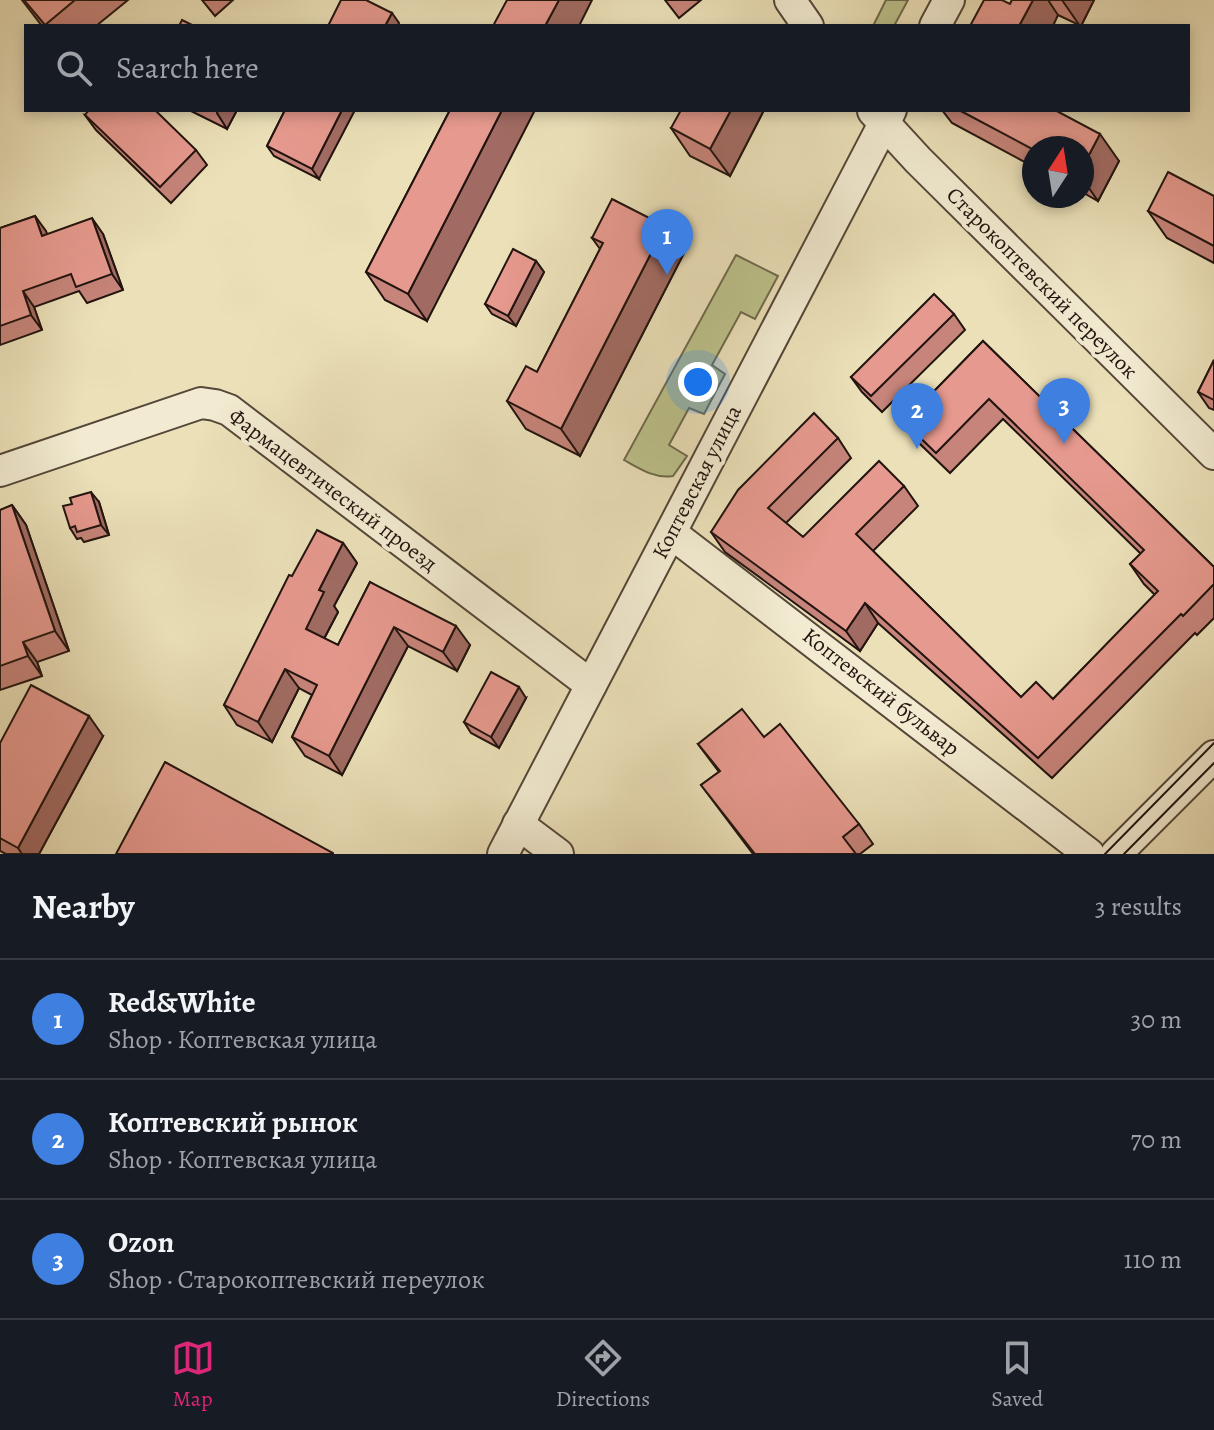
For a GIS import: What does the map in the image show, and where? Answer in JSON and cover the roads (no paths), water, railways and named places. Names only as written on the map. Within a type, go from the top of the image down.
[{"type":"street","points":[[790,0],[807,24]]},
{"type":"street","points":[[936,24],[949,0]]},
{"type":"street","name":"Старокоптевский переулок","points":[[882,114],[918,160],[1214,454]]},
{"type":"street","name":"Коптевская улица","points":[[503,854],[795,296],[882,114]]},
{"type":"street","name":"Фармацевтический проезд","points":[[0,471],[201,403],[229,410],[591,685]]},
{"type":"street","name":"Коптевский бульвар","points":[[671,533],[1089,854]]},
{"type":"street","points":[[1116,854],[1214,756]]},
{"type":"street","points":[[518,824],[558,854]]},
{"type":"tram line","points":[[1105,854],[1214,743]]},
{"type":"tram line","points":[[1124,854],[1214,763]]},
{"type":"place","name":"Red&White","points":[[667,275]]},
{"type":"place","name":"Ozon","points":[[1064,444]]},
{"type":"place","name":"Коптевский рынок","points":[[917,449]]}]
